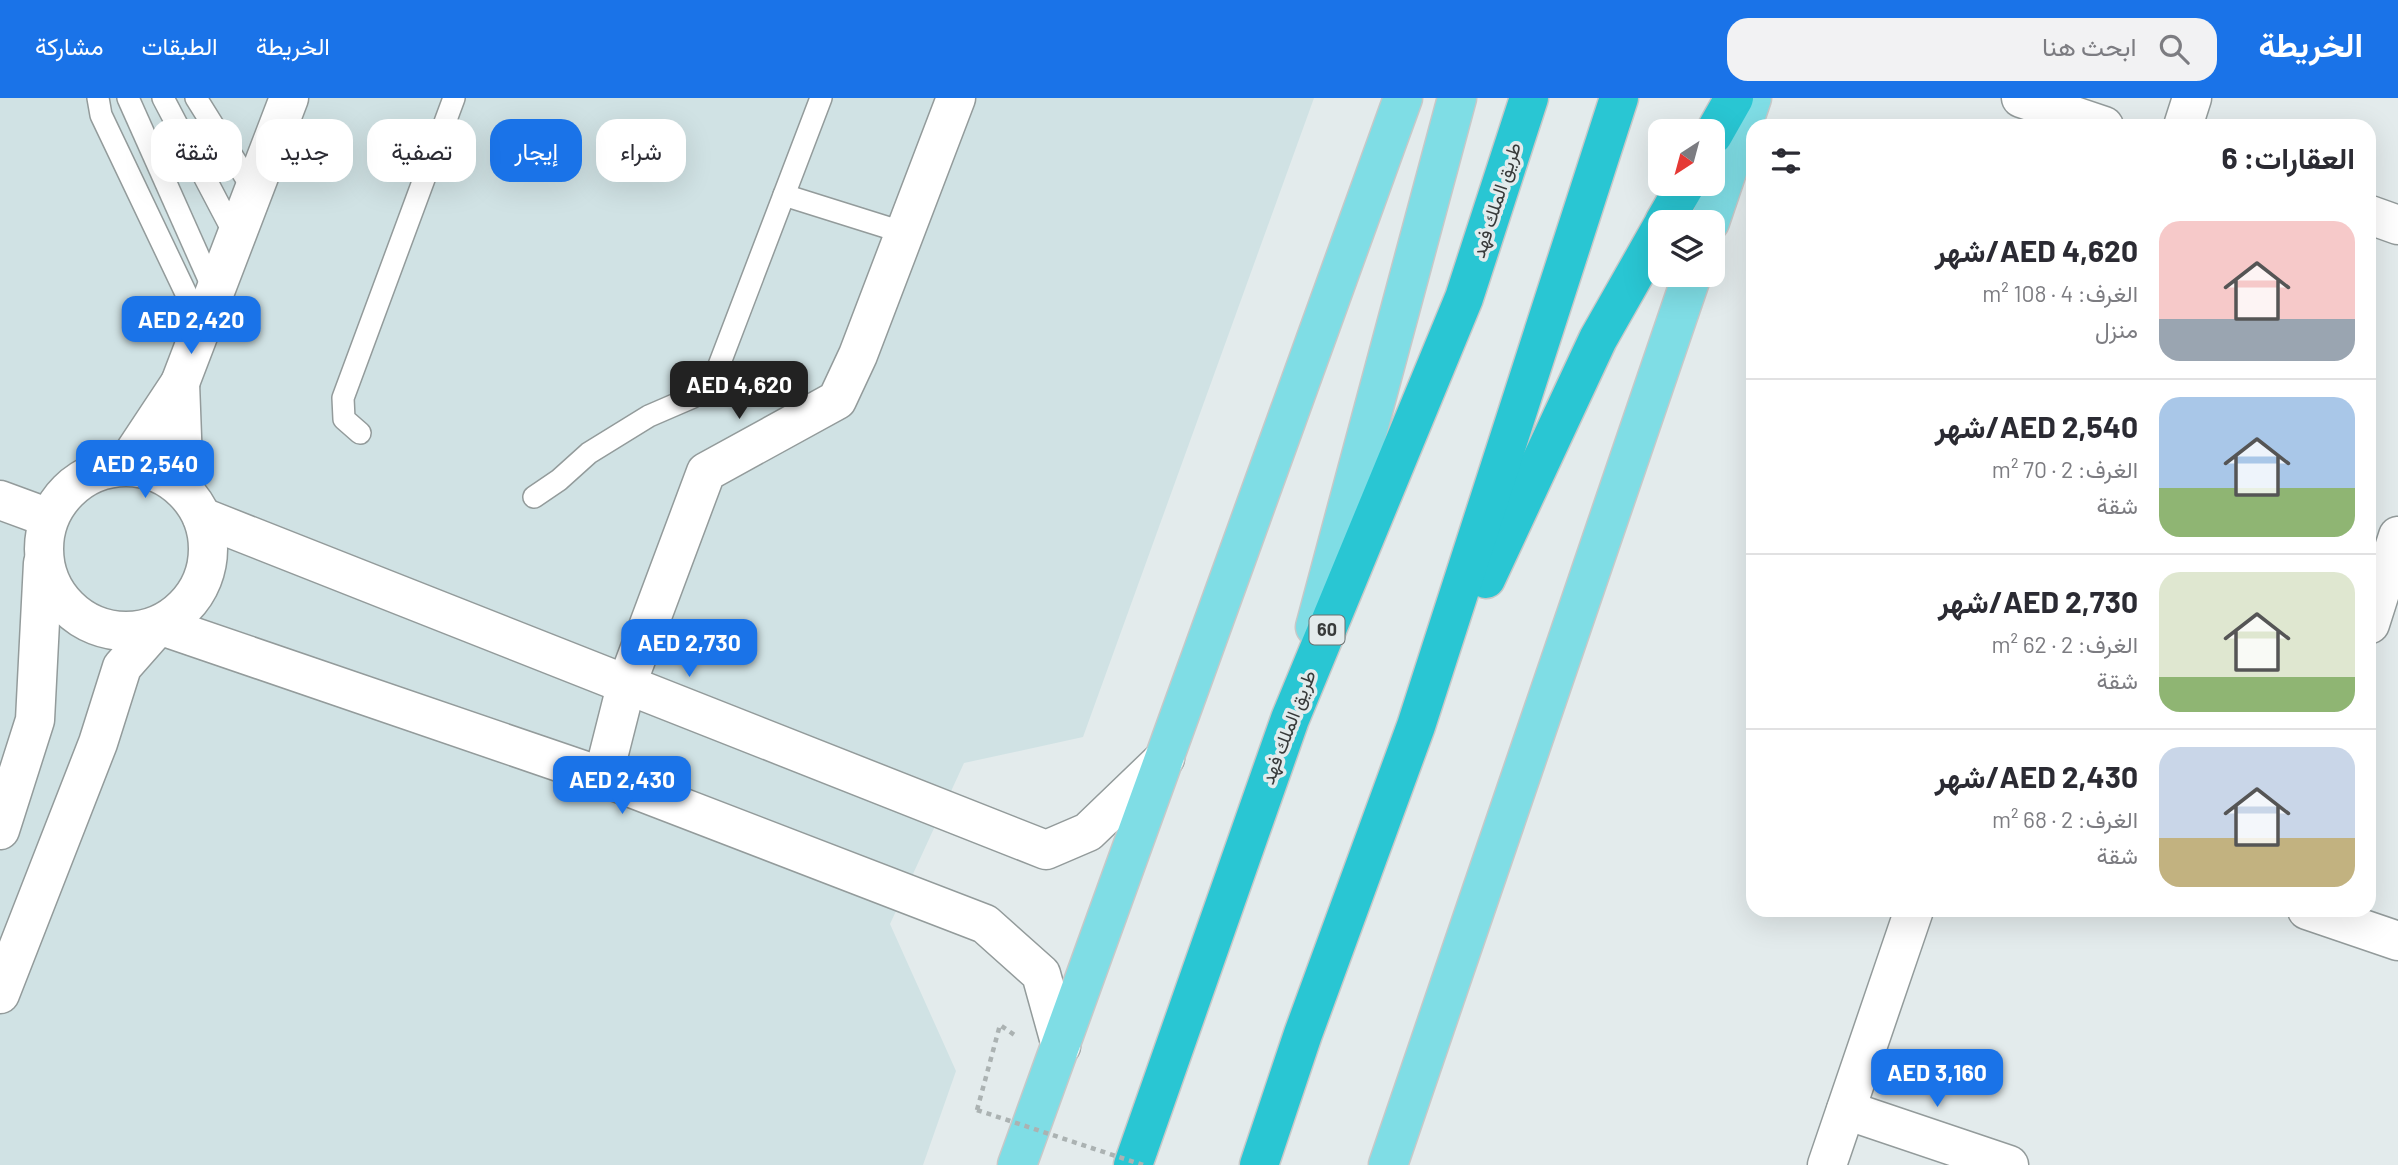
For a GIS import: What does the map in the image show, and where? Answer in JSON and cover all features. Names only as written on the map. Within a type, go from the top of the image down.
[{"type":"highway","name":"طريق الملك فهد","points":[[1133,1165],[1290,719],[1464,298],[1529,98]]},
{"type":"highway","points":[[1259,1165],[1303,1034],[1416,726],[1619,98]]},
{"type":"highway","points":[[1722,119],[1734,98]]},
{"type":"highway","points":[[1416,726],[1598,339],[1648,251]]},
{"type":"main road","points":[[1017,1165],[1403,98]]},
{"type":"main road","points":[[1290,719],[1457,98]]},
{"type":"main road","points":[[1714,210],[1752,98]]},
{"type":"main road","points":[[1388,1165],[1688,287]]},
{"type":"street","points":[[125,466],[180,383],[289,98]]},
{"type":"street","points":[[603,777],[626,686],[706,472],[837,400],[858,355],[956,98]]},
{"type":"street","points":[[2021,98],[2083,119]]},
{"type":"street","points":[[2185,119],[2192,98]]},
{"type":"street","points":[[2376,217],[2398,225]]},
{"type":"street","points":[[0,995],[97,743],[122,667],[159,625],[186,607],[204,580],[209,548],[193,503],[180,383]]},
{"type":"street","points":[[0,830],[35,720],[47,534],[67,491],[93,473],[125,466],[157,472],[193,503],[626,686],[1046,850],[1088,832],[1165,758]]},
{"type":"street","points":[[0,500],[47,534]]},
{"type":"street","points":[[47,534],[50,582],[69,608],[96,626],[128,632],[159,625],[603,777],[985,924],[1041,974],[1057,1054]]},
{"type":"street","points":[[2376,605],[2398,536]]},
{"type":"street","points":[[1827,1165],[1912,917]]},
{"type":"street","points":[[2327,917],[2398,941]]},
{"type":"street","points":[[1846,1110],[2009,1165]]},
{"type":"lane","points":[[98,98],[101,115],[208,310]]},
{"type":"lane","points":[[128,98],[208,310]]},
{"type":"lane","points":[[163,98],[236,237]]},
{"type":"lane","points":[[196,98],[254,191]]},
{"type":"lane","points":[[360,433],[344,419],[343,398],[454,98]]},
{"type":"lane","points":[[534,497],[559,480],[589,453],[649,416],[693,397],[718,368],[821,98]]},
{"type":"lane","points":[[784,195],[905,233]]},
{"type":"path","points":[[1057,1054],[1000,1025],[977,1110],[1143,1165]]},
{"type":"shaded area","points":[[0,98],[1314,98],[1083,737],[964,763],[890,924],[956,1071],[923,1165],[0,1165]]}]
